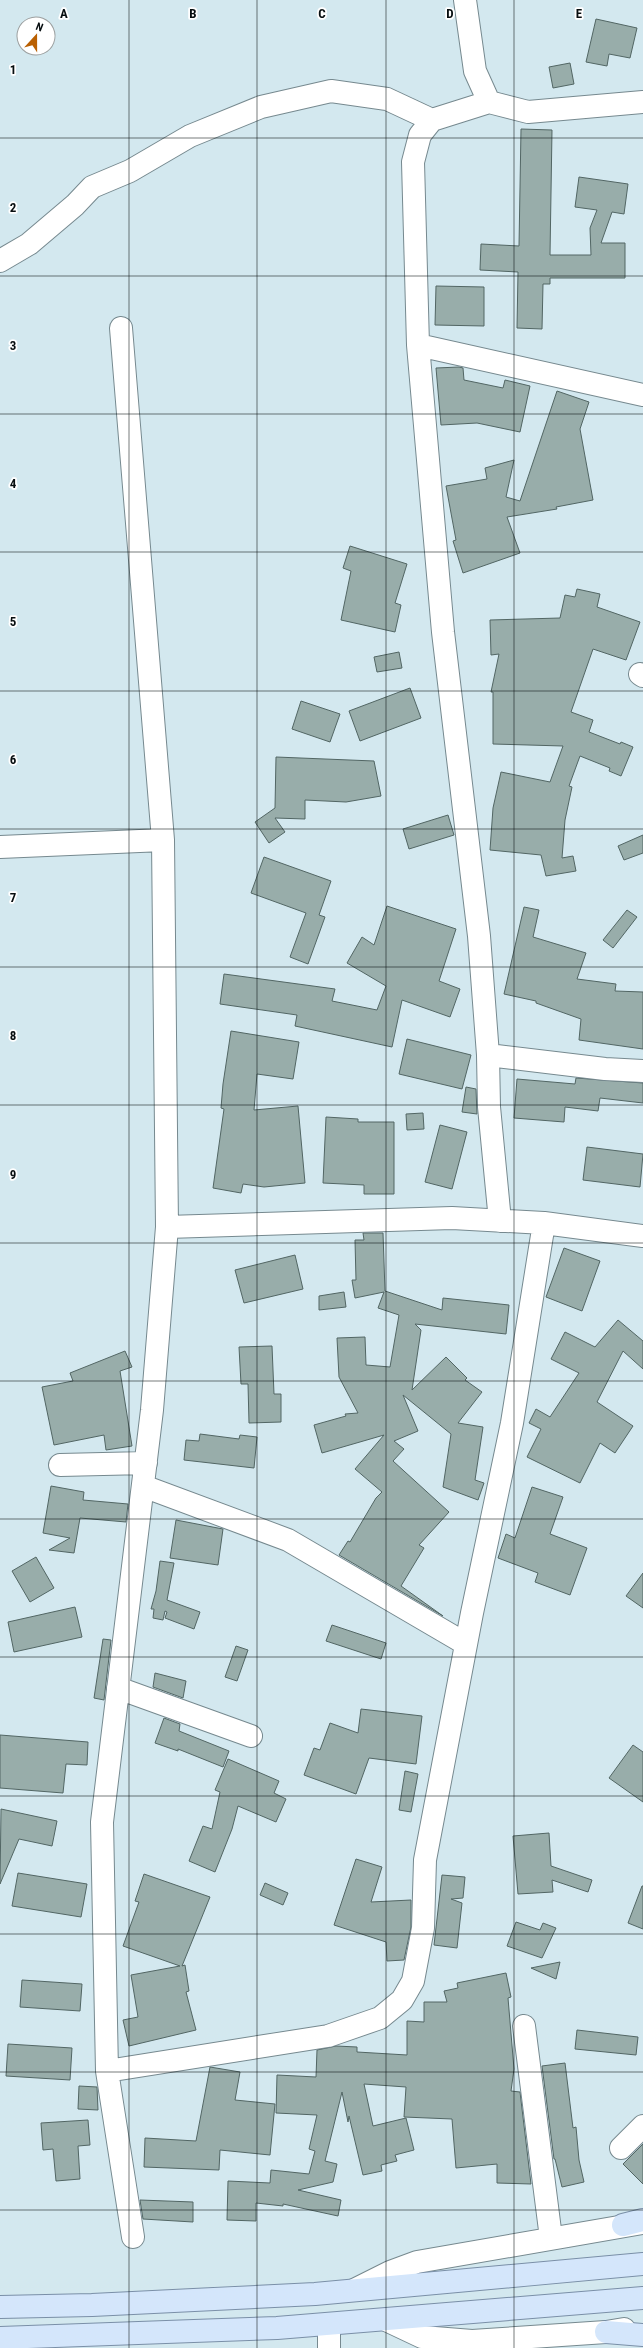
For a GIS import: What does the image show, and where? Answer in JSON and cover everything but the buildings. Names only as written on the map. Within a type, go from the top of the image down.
[{"type":"main road","points":[[0,2306],[92,2305],[354,2290],[643,2264]]},
{"type":"main road","points":[[0,2338],[69,2342],[96,2341],[386,2320],[643,2298]]},
{"type":"main road","points":[[606,2332],[643,2335]]},
{"type":"street","points":[[465,0],[475,71],[489,102]]},
{"type":"street","points":[[0,261],[29,244],[76,205],[92,187],[130,171],[190,136],[261,107],[331,91],[387,99],[432,120]]},
{"type":"street","points":[[500,1221],[489,1107],[488,1055],[479,936],[443,632],[418,345],[412,162],[420,135],[432,120],[489,102],[528,112],[643,102]]},
{"type":"street","points":[[121,328],[163,840],[166,1227],[146,1462],[102,1822],[106,2071],[133,2237]]},
{"type":"street","points":[[418,345],[643,395]]},
{"type":"street","points":[[0,847],[163,840]]},
{"type":"street","points":[[488,1055],[604,1069],[643,1071]]},
{"type":"street","points":[[166,1227],[452,1218],[544,1223],[643,1236]]},
{"type":"street","points":[[106,2071],[328,2036],[380,2018],[402,2000],[413,1982],[423,1928],[425,1860],[466,1644],[512,1423],[544,1223]]},
{"type":"street","points":[[60,1465],[146,1462]]},
{"type":"street","points":[[143,1486],[288,1540],[466,1644]]},
{"type":"street","points":[[118,1688],[251,1736]]},
{"type":"street","points":[[524,2026],[551,2238]]},
{"type":"street","points":[[621,2148],[643,2126]]},
{"type":"street","points":[[354,2290],[390,2272],[417,2262],[636,2222]]},
{"type":"street","points":[[386,2320],[422,2337],[472,2341],[606,2332],[643,2326]]},
{"type":"street","points":[[328,2348],[329,2324]]}]
